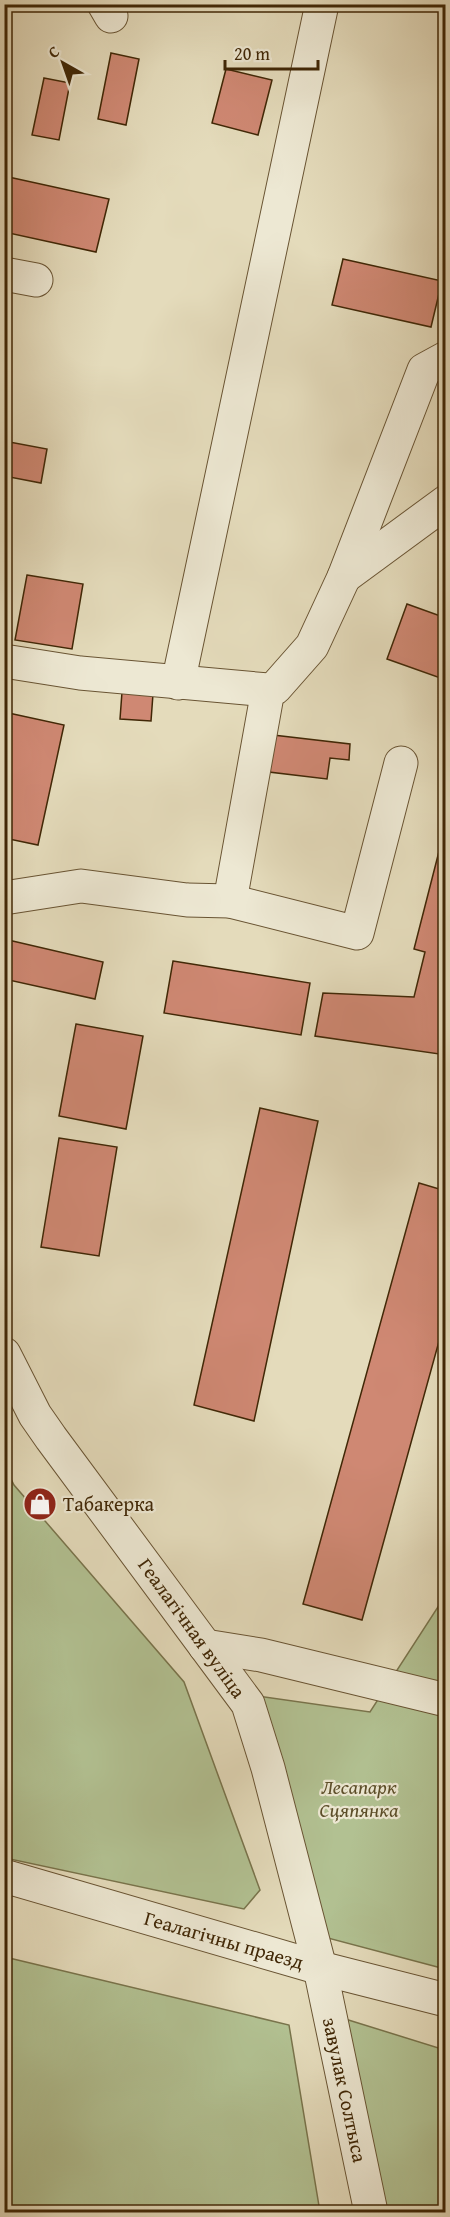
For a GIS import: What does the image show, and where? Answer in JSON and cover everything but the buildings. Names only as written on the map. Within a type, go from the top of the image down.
[{"type":"street","points":[[178,682],[322,4]]},
{"type":"street","points":[[4,661],[81,673],[268,690],[275,688],[312,646],[344,577],[424,370],[446,358]]},
{"type":"street","points":[[344,577],[446,502]]},
{"type":"street","points":[[230,901],[268,690]]},
{"type":"street","points":[[4,898],[81,886],[187,900],[230,901],[357,933],[402,763]]},
{"type":"street","name":"Геалагічная вуліца","points":[[4,1354],[35,1415],[51,1438],[248,1704],[268,1768],[320,1968]]},
{"type":"street","points":[[205,1646],[261,1655],[446,1700]]},
{"type":"street","name":"Геалагічны праезд","points":[[4,1876],[320,1968],[446,2000]]},
{"type":"street","name":"завулак Солтыса","points":[[320,1968],[371,2212]]},
{"type":"green space","points":[[5,1467],[14,1485],[184,1682],[260,1890],[244,1909],[5,1858]]},
{"type":"green space","name":"Лесапарк Сцяпянка","points":[[445,1596],[445,1969],[305,1932],[254,1744],[222,1691],[370,1712]]},
{"type":"green space","points":[[5,1957],[289,2025],[320,2212],[5,2212]]},
{"type":"green space","points":[[342,2018],[445,2050],[445,2212],[379,2212]]},
{"type":"place","name":"Табакерка","points":[[40,1504]]}]
